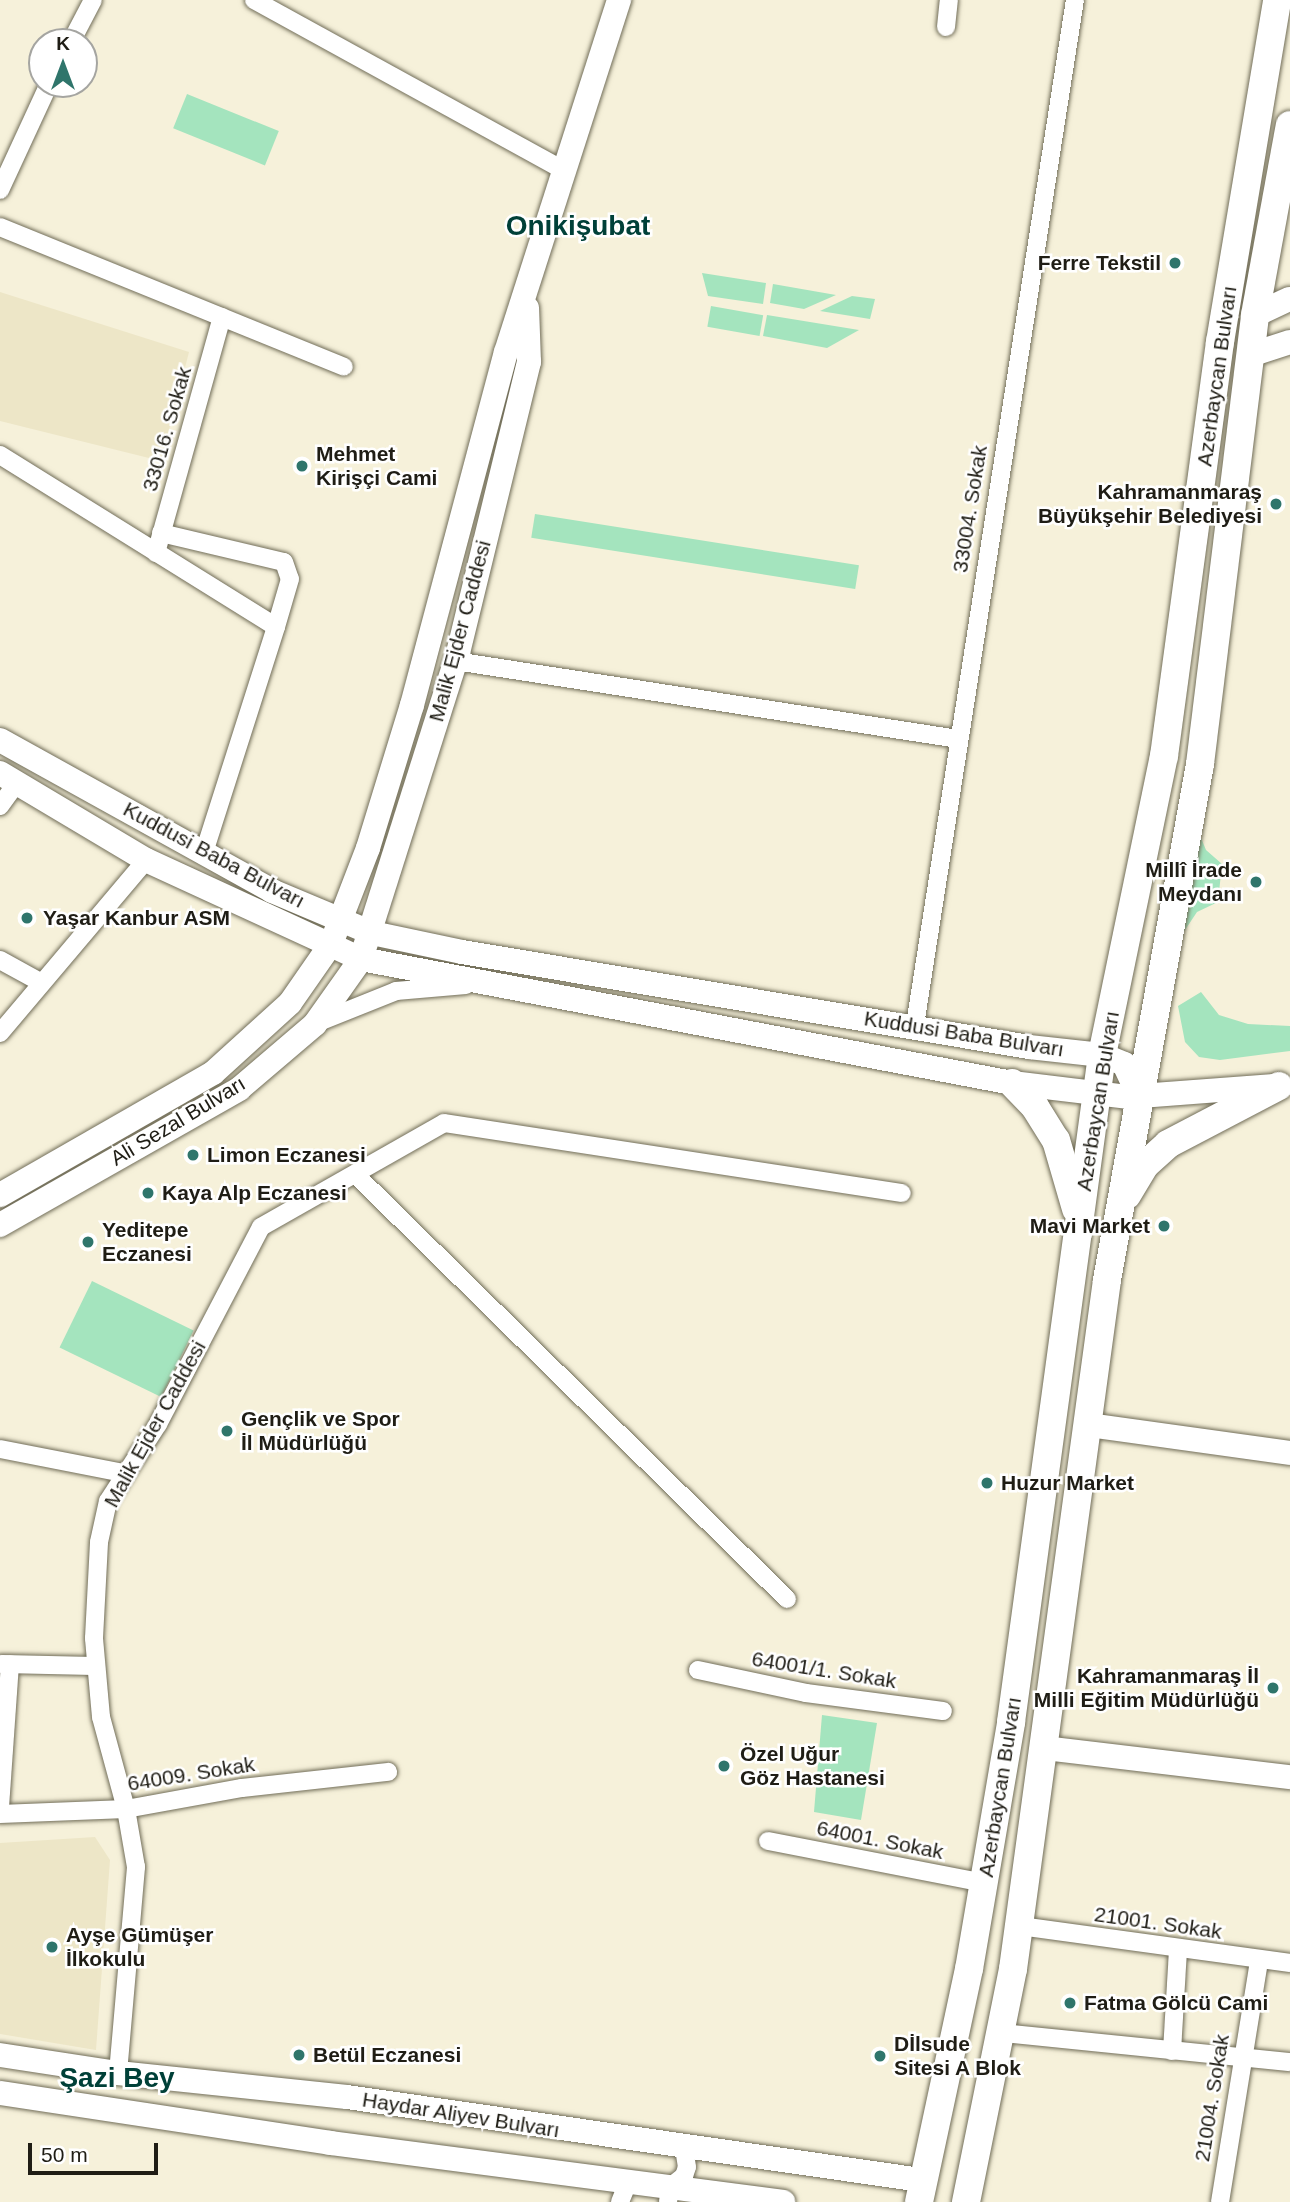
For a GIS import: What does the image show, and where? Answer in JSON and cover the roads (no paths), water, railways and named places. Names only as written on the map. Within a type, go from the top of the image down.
[{"type":"main road","name":"Malik Ejder Caddesi","points":[[331,944],[368,848],[412,705],[506,352],[527,296],[619,0]]},
{"type":"main road","name":"Azerbaycan Bulvarı","points":[[920,2191],[984,1883],[1047,1481],[1102,1055],[1164,756],[1220,342],[1277,0]]},
{"type":"main road","name":"Azerbaycan Bulvarı","points":[[966,2202],[1003,2033],[1020,1926],[1121,1206],[1201,756],[1255,315],[1290,125]]},
{"type":"main road","name":"Malik Ejder Caddesi","points":[[361,959],[372,933],[455,661],[529,362],[527,296]]},
{"type":"main road","points":[[1255,315],[1290,299]]},
{"type":"main road","points":[[1250,355],[1290,342]]},
{"type":"main road","name":"Kuddusi Baba Bulvarı","points":[[0,740],[272,891],[372,933],[462,953],[915,1025],[1029,1047],[1102,1055],[1124,1064],[1139,1096],[1012,1083],[790,1037],[361,959],[146,860],[9,778]]},
{"type":"main road","name":"Ali Sezal Bulvarı","points":[[0,1195],[213,1073],[290,1003],[331,944]]},
{"type":"main road","name":"Ali Sezal Bulvarı","points":[[0,1225],[239,1089],[316,1024],[361,959]]},
{"type":"main road","points":[[1012,1083],[1035,1107],[1056,1140],[1080,1221]]},
{"type":"main road","points":[[1139,1096],[1284,1085]]},
{"type":"main road","points":[[1121,1206],[1145,1166],[1168,1144],[1284,1085]]},
{"type":"main road","points":[[1089,1425],[1290,1453]]},
{"type":"main road","points":[[1045,1748],[1290,1777]]},
{"type":"main road","name":"Haydar Aliyev Bulvarı","points":[[0,2054],[118,2073],[347,2097],[684,2147],[920,2191]]},
{"type":"main road","name":"Haydar Aliyev Bulvarı","points":[[0,2093],[316,2141],[624,2192],[783,2202]]},
{"type":"street","points":[[78,28],[93,0]]},
{"type":"street","points":[[254,0],[565,171]]},
{"type":"street","points":[[946,27],[948,0]]},
{"type":"street","name":"33004. Sokak","points":[[915,1025],[1075,0]]},
{"type":"street","points":[[0,190],[43,98]]},
{"type":"street","points":[[0,227],[344,368]]},
{"type":"street","name":"33016. Sokak","points":[[156,553],[222,317]]},
{"type":"street","points":[[0,455],[276,627]]},
{"type":"street","points":[[161,533],[284,562],[290,579],[204,853]]},
{"type":"street","points":[[455,661],[958,739]]},
{"type":"street","points":[[0,806],[9,778]]},
{"type":"street","points":[[0,1033],[40,982],[146,860]]},
{"type":"street","points":[[0,960],[40,982]]},
{"type":"street","points":[[316,1024],[396,991],[488,984]]},
{"type":"street","name":"Malik Ejder Caddesi","points":[[118,2073],[136,1867],[126,1809],[101,1717],[96,1666],[99,1542],[108,1501],[123,1473],[158,1424],[261,1227],[444,1123],[902,1193]]},
{"type":"street","points":[[355,1174],[787,1599]]},
{"type":"street","points":[[0,1449],[123,1473]]},
{"type":"street","points":[[0,1807],[5,1664],[96,1666]]},
{"type":"street","name":"64001/1. Sokak","points":[[698,1670],[806,1693],[943,1712]]},
{"type":"street","name":"64009. Sokak","points":[[0,1814],[126,1809],[242,1788],[388,1772]]},
{"type":"street","name":"64001. Sokak","points":[[768,1841],[984,1883]]},
{"type":"street","name":"21001. Sokak","points":[[1020,1926],[1178,1950],[1290,1963]]},
{"type":"street","points":[[1172,2051],[1178,1950]]},
{"type":"street","name":"21004. Sokak","points":[[1220,2202],[1240,2058],[1259,1960]]},
{"type":"street","points":[[1003,2033],[1290,2062]]},
{"type":"street","points":[[669,2194],[684,2176],[684,2147]]},
{"type":"place","name":"Ferre Tekstil","points":[[1175,263]]},
{"type":"place","name":"Mehmet Kirişçi Cami","points":[[302,466]]},
{"type":"place","name":"Kahramanmaraş Büyükşehir Belediyesi","points":[[1276,504]]},
{"type":"place","name":"Millî İrade Meydanı","points":[[1256,882]]},
{"type":"place","name":"Yaşar Kanbur ASM","points":[[27,918]]},
{"type":"place","name":"Limon Eczanesi","points":[[193,1155]]},
{"type":"place","name":"Kaya Alp Eczanesi","points":[[148,1193]]},
{"type":"place","name":"Mavi Market","points":[[1164,1226]]},
{"type":"place","name":"Yeditepe Eczanesi","points":[[88,1242]]},
{"type":"place","name":"Gençlik ve Spor İl Müdürlüğü","points":[[227,1431]]},
{"type":"place","name":"Huzur Market","points":[[987,1483]]},
{"type":"place","name":"Kahramanmaraş İl Milli Eğitim Müdürlüğü","points":[[1273,1688]]},
{"type":"place","name":"Özel Uğur Göz Hastanesi","points":[[724,1766]]},
{"type":"place","name":"Ayşe Gümüşer İlkokulu","points":[[52,1947]]},
{"type":"place","name":"Fatma Gölcü Cami","points":[[1070,2003]]},
{"type":"place","name":"Betül Eczanesi","points":[[299,2055]]},
{"type":"place","name":"Dİlsude Sitesi A Blok","points":[[880,2056]]},
{"type":"district","name":"Onikişubat","points":[[578,226]]},
{"type":"district","name":"Şazi Bey","points":[[117,2078]]}]
